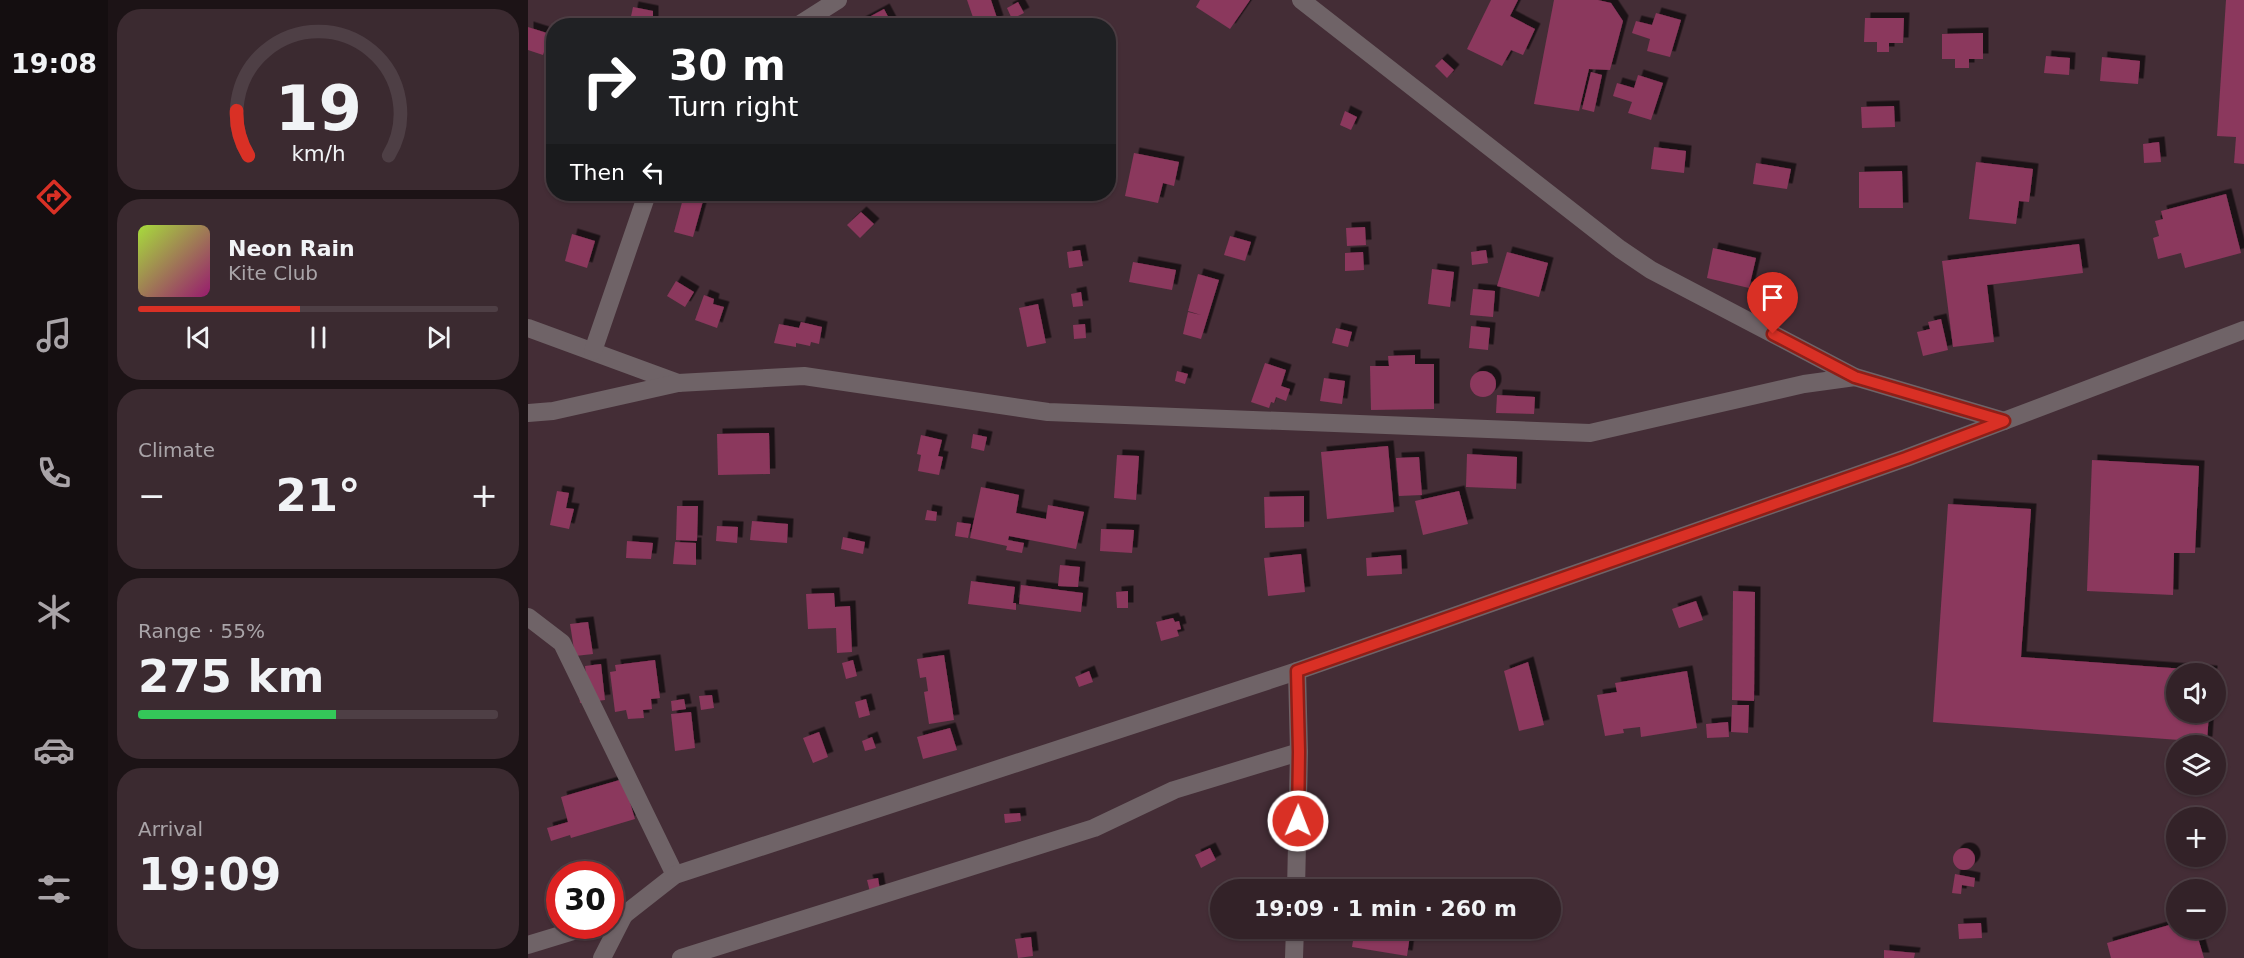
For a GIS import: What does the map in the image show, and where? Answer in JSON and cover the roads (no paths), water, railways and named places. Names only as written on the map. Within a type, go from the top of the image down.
[{"type":"street","points":[[810,18],[838,0]]},
{"type":"street","points":[[1301,0],[1620,249],[1652,270],[1855,377],[2004,421]]},
{"type":"street","points":[[593,351],[645,201]]},
{"type":"street","points":[[528,328],[678,383]]},
{"type":"street","points":[[624,912],[675,875],[1297,671],[1895,462],[2244,330]]},
{"type":"street","points":[[528,413],[553,411],[678,383],[804,376],[1048,412],[1590,433],[1804,384],[1855,377]]},
{"type":"street","points":[[528,617],[562,643],[675,875]]},
{"type":"street","points":[[1296,879],[1299,752],[1297,671]]},
{"type":"street","points":[[681,958],[1094,828],[1174,790],[1299,752]]},
{"type":"street","points":[[528,945],[548,939]]},
{"type":"street","points":[[602,958],[609,939]]},
{"type":"street","points":[[1294,958],[1295,939]]}]
